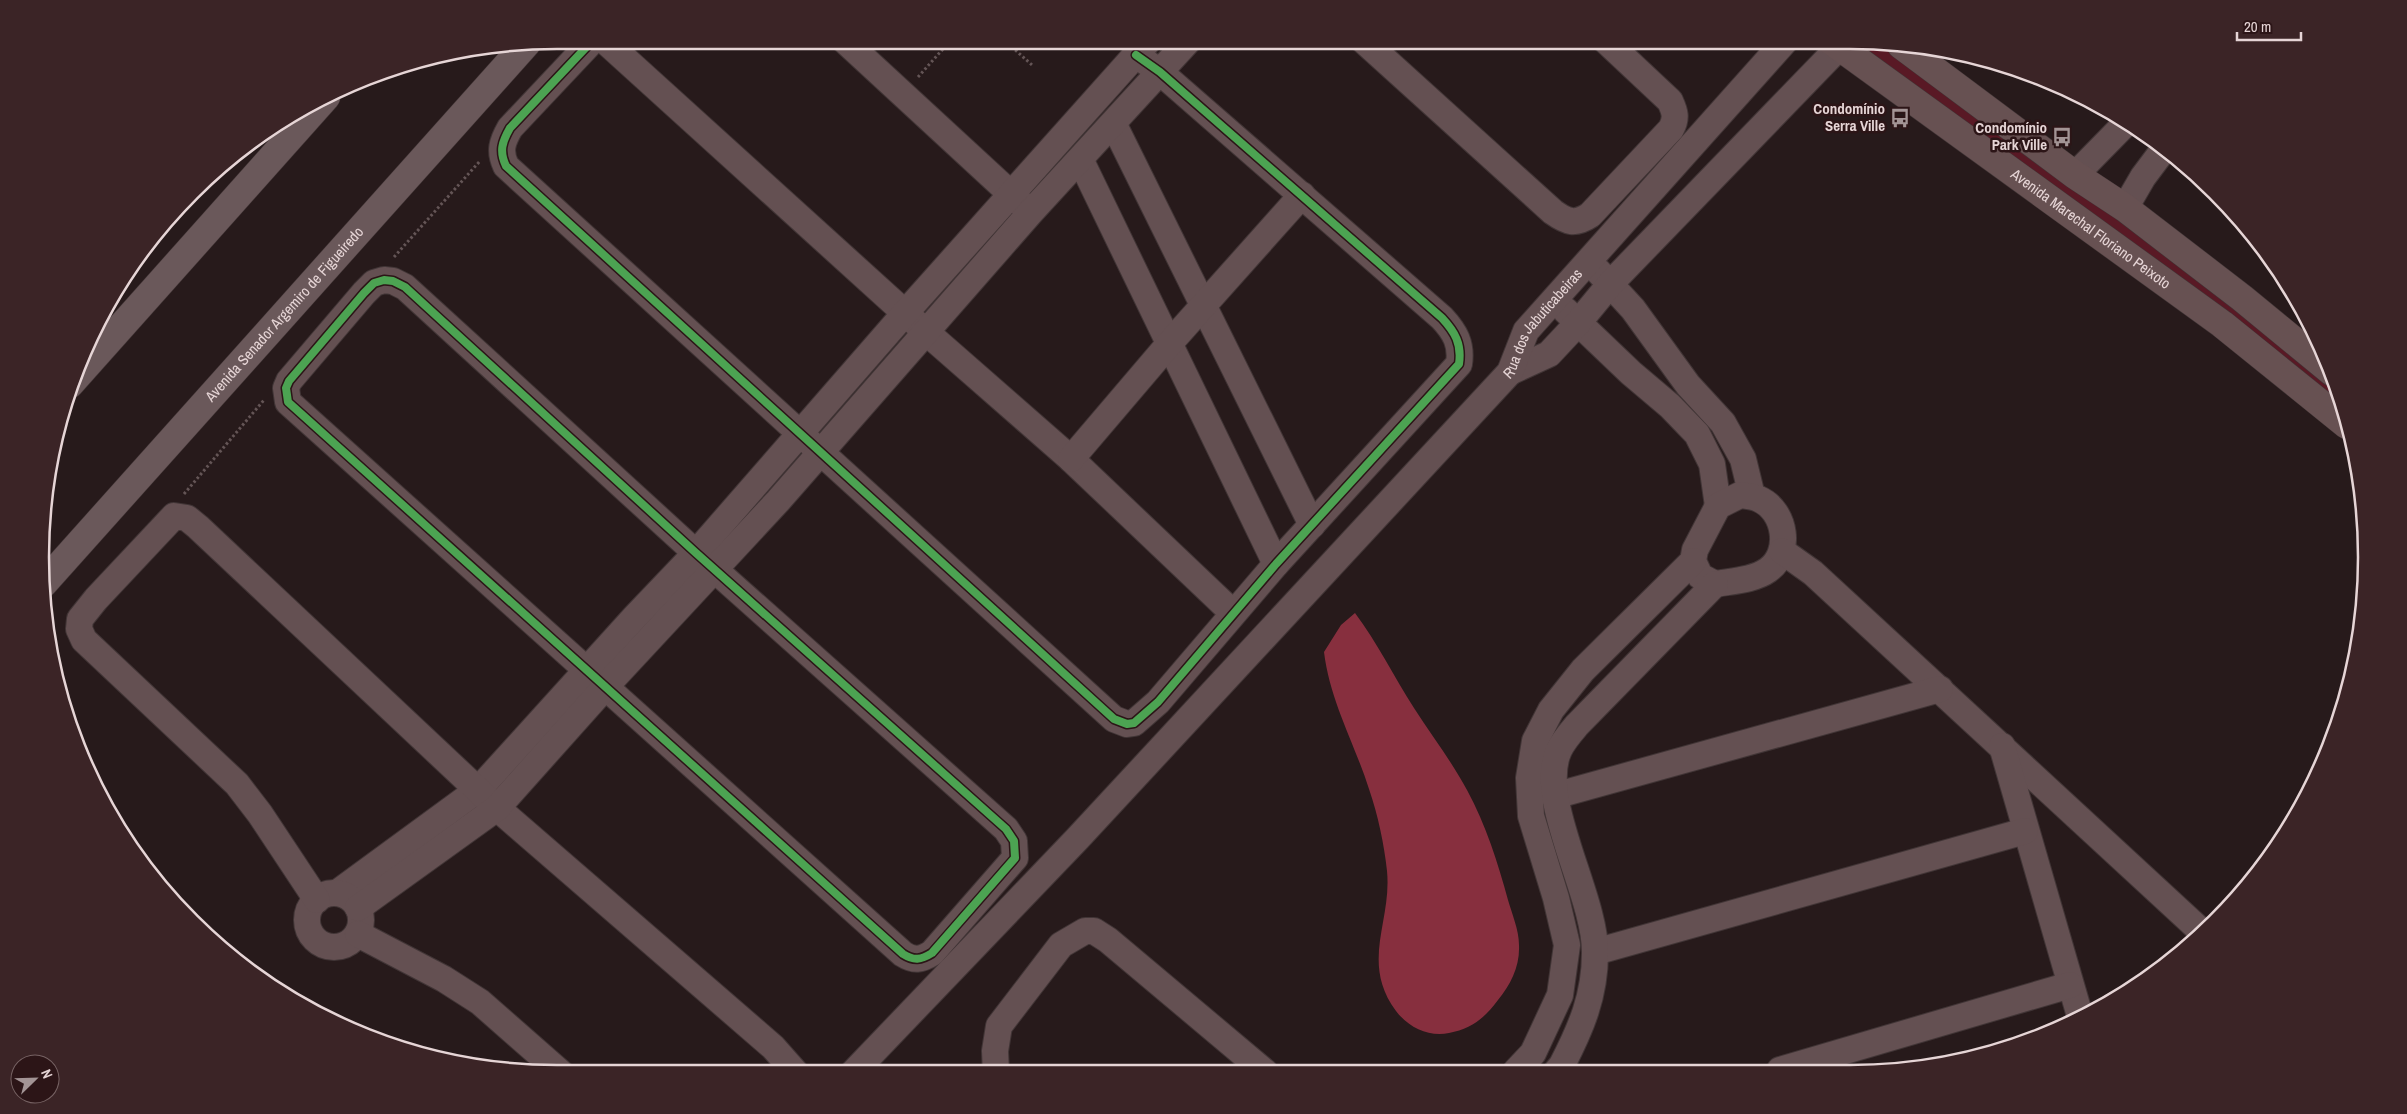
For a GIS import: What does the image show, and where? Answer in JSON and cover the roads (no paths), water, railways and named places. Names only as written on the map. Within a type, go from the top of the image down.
[{"type":"highway","name":"Avenida Senador Argemiro de Figueiredo","points":[[50,577],[520,50]]},
{"type":"highway","points":[[86,366],[313,111]]},
{"type":"main road","name":"Avenida Marechal Floriano Peixoto","points":[[1849,49],[2222,324],[2338,416]]},
{"type":"main road","points":[[1911,53],[2075,175],[2125,208],[2242,298],[2319,362]]},
{"type":"street","points":[[585,49],[510,128],[502,143],[501,155],[506,166],[802,433],[1114,719],[1127,724],[1134,723],[1158,702],[1276,564],[1459,364],[1461,352],[1453,330],[1442,318],[1160,72],[1144,49]]},
{"type":"street","points":[[614,49],[926,332],[1071,459],[1233,614]]},
{"type":"street","points":[[854,49],[1032,212]]},
{"type":"street","points":[[358,908],[497,808],[606,686],[705,561],[802,433],[906,312],[1141,49]]},
{"type":"street","points":[[789,1065],[773,1047],[497,808],[479,789],[188,518],[174,516],[96,599],[80,619],[79,629],[84,640],[238,784],[327,896],[352,900],[358,908],[361,925],[358,934],[346,945],[328,947],[321,944],[309,931],[307,923],[308,914],[327,896],[479,789],[586,669],[705,561],[821,451],[1032,212],[1114,125],[1181,49]]},
{"type":"street","points":[[1373,49],[1553,212],[1563,219],[1573,222],[1582,220],[1590,215],[1670,129],[1676,120],[1675,111],[1670,101],[1615,49]]},
{"type":"street","name":"Rua dos Jabuticabeiras","points":[[1510,372],[1526,331],[1587,260],[1778,49]]},
{"type":"street","name":"Rua dos Jabuticabeiras","points":[[1510,372],[1549,354],[1611,283],[1832,49]]},
{"type":"street","points":[[1114,125],[1312,525]]},
{"type":"street","points":[[2075,175],[2121,128]]},
{"type":"street","points":[[2125,208],[2143,177],[2160,155]]},
{"type":"street","points":[[1081,161],[1276,564]]},
{"type":"street","points":[[1071,459],[1202,306],[1302,195]]},
{"type":"street","points":[[1587,260],[1611,283],[1688,385],[1723,423],[1742,459],[1752,496]]},
{"type":"street","points":[[384,280],[393,281],[406,287],[705,561],[1006,830],[1014,841],[1016,858],[932,953],[918,959],[911,959],[903,954],[296,410],[288,402],[286,388],[289,381],[374,283],[384,280]]},
{"type":"street","points":[[1542,1065],[1524,1062],[1560,995],[1567,945],[1556,898],[1531,816],[1529,778],[1535,740],[1551,710],[1584,670],[1693,561],[1695,550],[1718,506],[1712,464],[1696,434],[1670,406],[1631,373],[1554,299]]},
{"type":"street","points":[[861,1065],[1078,838],[1510,372]]},
{"type":"street","points":[[1567,1065],[1592,992],[1596,952],[1586,902],[1554,796],[1554,770],[1559,749],[1577,725],[1716,584],[1766,571],[1776,563],[1782,551],[1784,536],[1780,522],[1772,508],[1761,499],[1740,495],[1718,506]]},
{"type":"street","points":[[1782,551],[1813,573],[2197,927]]},
{"type":"street","points":[[1693,561],[1700,576],[1716,584]]},
{"type":"street","points":[[1554,796],[1940,689]]},
{"type":"street","points":[[2002,746],[2078,1011]]},
{"type":"street","points":[[1596,952],[2025,831]]},
{"type":"street","points":[[996,1065],[995,1051],[999,1026],[1061,945],[1085,931],[1094,931],[1108,940],[1257,1065]]},
{"type":"street","points":[[358,934],[444,979],[480,1002],[552,1065]]},
{"type":"street","points":[[1797,1065],[2070,985]]},
{"type":"place","name":"Condomínio Serra Ville","points":[[1900,118]]},
{"type":"place","name":"Condomínio Park Ville","points":[[2062,137]]}]
